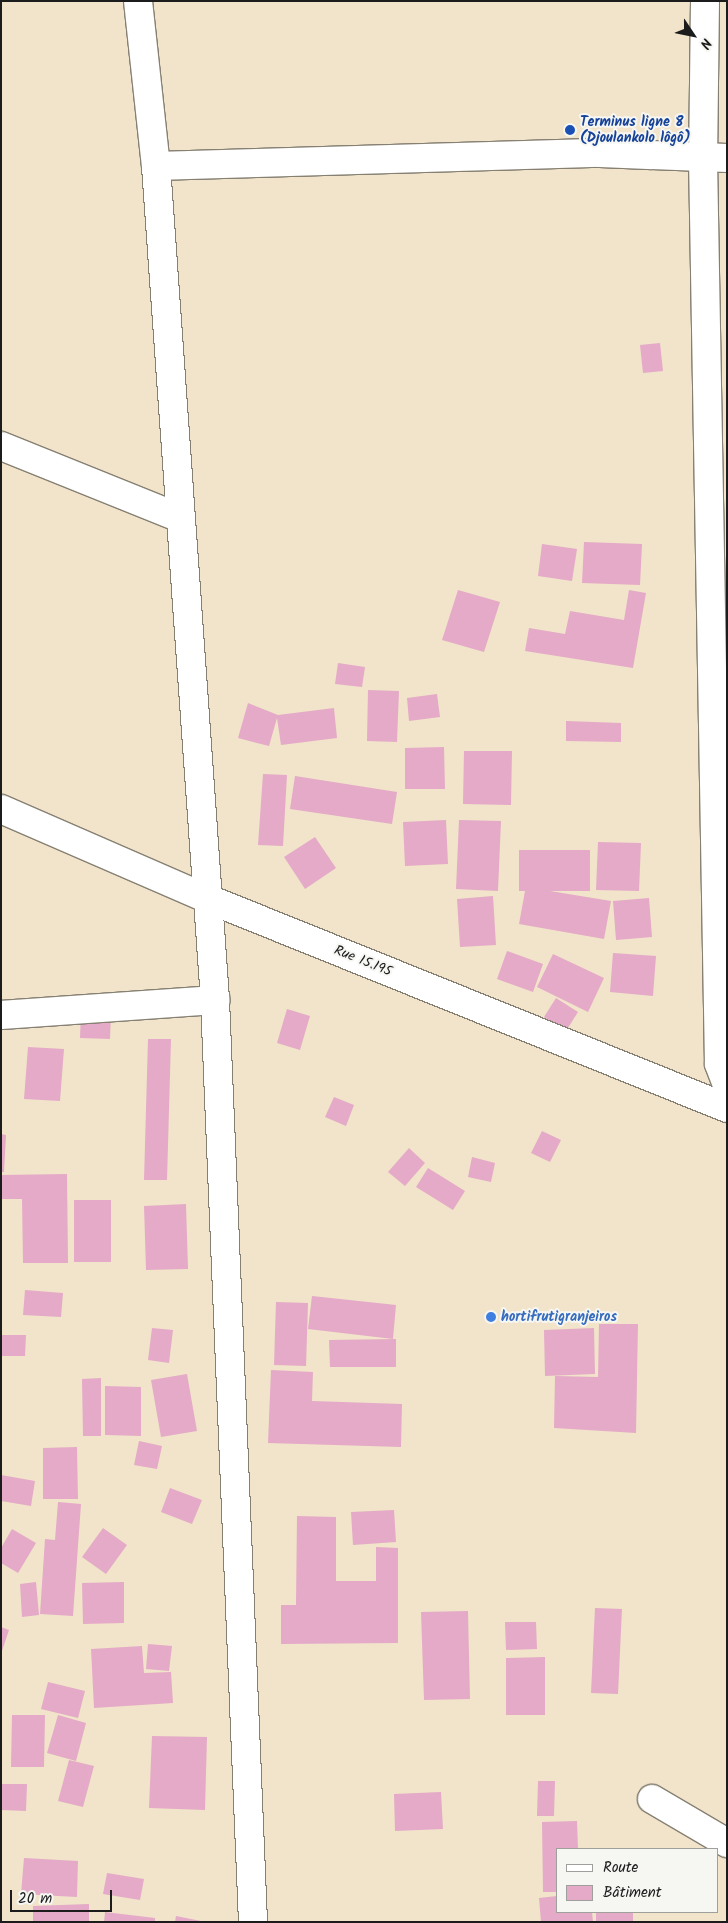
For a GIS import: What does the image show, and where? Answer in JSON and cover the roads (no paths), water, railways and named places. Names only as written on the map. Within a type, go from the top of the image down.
[{"type":"street","points":[[138,1],[156,166],[178,516],[215,1000],[252,1922]]},
{"type":"street","points":[[705,1],[715,158],[719,1064],[727,1085]]},
{"type":"street","points":[[156,166],[600,153],[715,158]]},
{"type":"street","points":[[1,446],[178,516]]},
{"type":"street","name":"Rue 15.195","points":[[1,809],[206,898],[727,1108]]},
{"type":"street","points":[[1,1015],[215,1000]]},
{"type":"street","points":[[652,1799],[727,1843]]},
{"type":"place","name":"Terminus ligne 8 (Djoulankolo lôgô)","points":[[570,130]]},
{"type":"place","name":"hortifrutigranjeiros","points":[[491,1317]]}]
